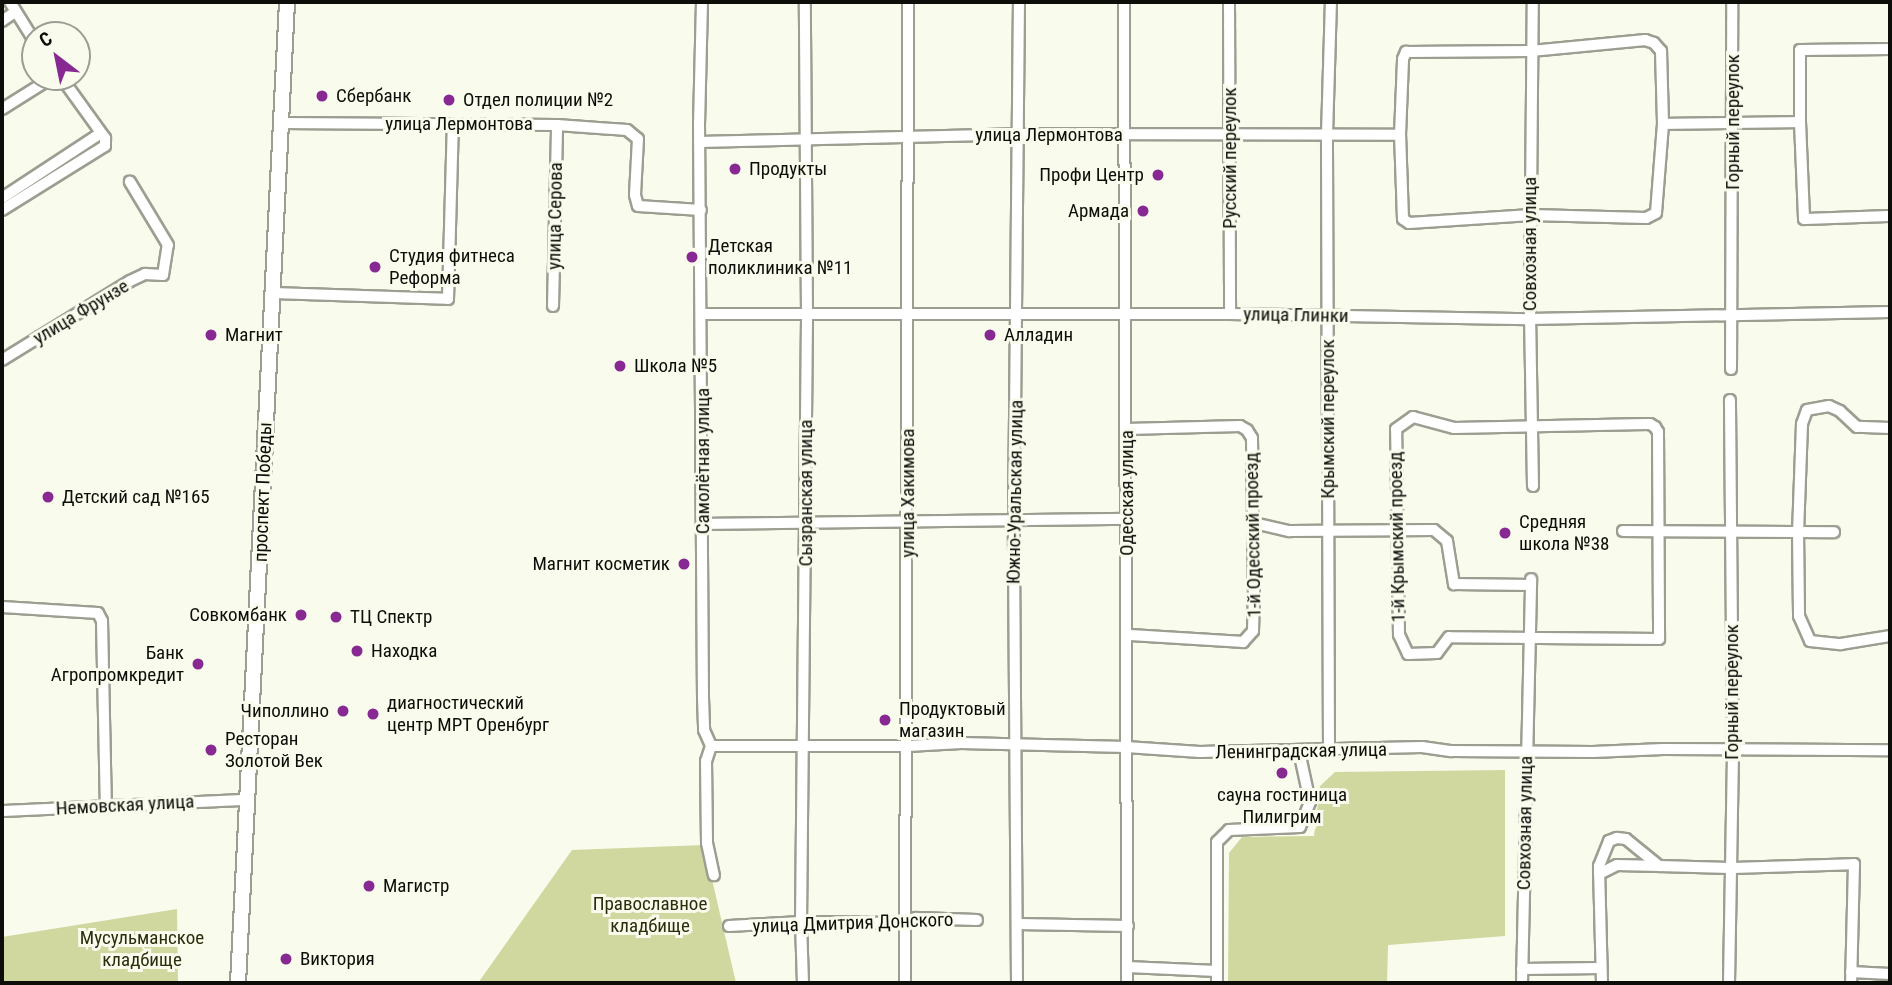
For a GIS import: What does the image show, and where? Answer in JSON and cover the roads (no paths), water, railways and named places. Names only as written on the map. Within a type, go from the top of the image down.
[{"type":"main road","name":"проспект Победы","points":[[239,983],[287,2]]},
{"type":"street","name":"Самолётная улица","points":[[702,2],[699,142],[703,314],[704,730],[711,746],[706,761],[706,843],[714,875]]},
{"type":"street","name":"Сызранская улица","points":[[803,983],[801,922],[807,315],[805,2]]},
{"type":"street","name":"улица Хакимова","points":[[905,983],[908,920],[908,2]]},
{"type":"street","name":"Южно-Уральская улица","points":[[1017,983],[1014,520],[1019,2]]},
{"type":"street","name":"Одесская улица","points":[[1124,2],[1127,983]]},
{"type":"street","name":"Русский переулок","points":[[1229,2],[1230,314]]},
{"type":"street","name":"Крымский переулок","points":[[1329,752],[1327,135],[1331,2]]},
{"type":"street","name":"Совхозная улица","points":[[1533,2],[1530,318],[1533,486]]},
{"type":"street","name":"Горный переулок","points":[[1731,369],[1732,2]]},
{"type":"street","points":[[2,21],[13,7]]},
{"type":"street","points":[[1645,40],[1654,43],[1661,51],[1663,124],[1656,213],[1646,218],[1531,215],[1409,223],[1401,211],[1400,135],[1403,59],[1406,52],[1531,51],[1645,40]]},
{"type":"street","points":[[1890,49],[1800,50],[1804,219],[1890,216]]},
{"type":"street","points":[[2,109],[31,91]]},
{"type":"street","points":[[2,210],[100,150],[107,142],[71,91]]},
{"type":"street","points":[[1663,124],[1800,122]]},
{"type":"street","name":"улица Лермонтова","points":[[282,123],[557,125],[615,129],[635,134],[638,146],[635,195],[638,206],[701,210]]},
{"type":"street","points":[[271,293],[447,299],[453,124]]},
{"type":"street","name":"улица Серова","points":[[553,306],[557,125]]},
{"type":"street","points":[[2,198],[101,133]]},
{"type":"street","name":"улица Лермонтова","points":[[699,142],[1017,134],[1400,135]]},
{"type":"street","name":"улица Фрунзе","points":[[2,360],[130,281],[145,274],[163,275],[168,245],[130,183]]},
{"type":"street","name":"улица Глинки","points":[[703,314],[1230,314],[1530,318],[1890,312]]},
{"type":"street","name":"Горный переулок","points":[[1729,983],[1733,750],[1731,401]]},
{"type":"street","points":[[1890,428],[1857,427],[1829,406],[1807,410],[1802,424],[1798,531],[1799,616],[1810,641],[1841,644],[1890,636]]},
{"type":"street","name":"1-й Крымский проезд","points":[[1531,428],[1444,427],[1425,418],[1413,417],[1403,421],[1396,429],[1395,529],[1399,635],[1408,654],[1437,653],[1449,637],[1531,636]]},
{"type":"street","points":[[1531,428],[1650,424],[1655,427],[1658,432],[1660,530],[1659,639],[1531,636]]},
{"type":"street","name":"1-й Одесский проезд","points":[[1127,429],[1240,426],[1247,430],[1252,438],[1254,523],[1254,626],[1249,637],[1243,642],[1127,635]]},
{"type":"street","points":[[703,524],[806,520],[1127,519]]},
{"type":"street","points":[[1254,523],[1290,531],[1395,529]]},
{"type":"street","name":"Совхозная улица","points":[[1395,529],[1434,530],[1447,541],[1454,584],[1531,582],[1522,983]]},
{"type":"street","points":[[1623,531],[1834,532]]},
{"type":"street","points":[[2,607],[98,613],[102,621],[106,805]]},
{"type":"street","name":"Ленинградская улица","points":[[711,746],[908,746],[961,743],[1126,747],[1191,752],[1329,752],[1422,747],[1452,751],[1890,750]]},
{"type":"street","points":[[1127,967],[1217,977],[1217,842],[1229,830],[1300,827],[1310,802],[1299,751]]},
{"type":"street","name":"Немовская улица","points":[[2,811],[248,800]]},
{"type":"street","points":[[1602,983],[1599,874],[1602,852],[1609,841],[1626,839],[1660,866]]},
{"type":"street","points":[[1599,874],[1617,865],[1730,868],[1854,864],[1851,978],[1890,974]]},
{"type":"street","name":"улица Дмитрия Донского","points":[[729,926],[788,925],[801,922],[898,923],[908,920],[977,920]]},
{"type":"street","points":[[1018,924],[1128,926]]},
{"type":"street","points":[[1522,969],[1601,968]]},
{"type":"place","name":"Сбербанк","points":[[322,96]]},
{"type":"place","name":"Отдел полиции №2","points":[[449,100]]},
{"type":"place","name":"Продукты","points":[[735,169]]},
{"type":"place","name":"Профи Центр","points":[[1158,175]]},
{"type":"place","name":"Армада","points":[[1143,211]]},
{"type":"place","name":"Детская поликлиника №11","points":[[692,257]]},
{"type":"place","name":"Студия фитнеса Реформа","points":[[375,267]]},
{"type":"place","name":"Магнит","points":[[211,335]]},
{"type":"place","name":"Алладин","points":[[990,335]]},
{"type":"place","name":"Школа №5","points":[[620,366]]},
{"type":"place","name":"Детский сад №165","points":[[48,497]]},
{"type":"place","name":"Средняя школа №38","points":[[1505,533]]},
{"type":"place","name":"Магнит косметик","points":[[684,564]]},
{"type":"place","name":"Совкомбанк","points":[[301,615]]},
{"type":"place","name":"ТЦ Спектр","points":[[336,617]]},
{"type":"place","name":"Находка","points":[[357,651]]},
{"type":"place","name":"Банк Агропромкредит","points":[[198,664]]},
{"type":"place","name":"Чиполлино","points":[[343,711]]},
{"type":"place","name":"диагностический центр МРТ Оренбург","points":[[373,714]]},
{"type":"place","name":"Продуктовый магазин","points":[[885,720]]},
{"type":"place","name":"Ресторан Золотой Век","points":[[211,750]]},
{"type":"place","name":"сауна гостиница Пилигрим","points":[[1282,773]]},
{"type":"place","name":"Магистр","points":[[369,886]]},
{"type":"place","name":"Виктория","points":[[286,959]]},
{"type":"park label","name":"Православное кладбище","points":[[650,915]]},
{"type":"park label","name":"Мусульманское кладбище","points":[[142,949]]}]
